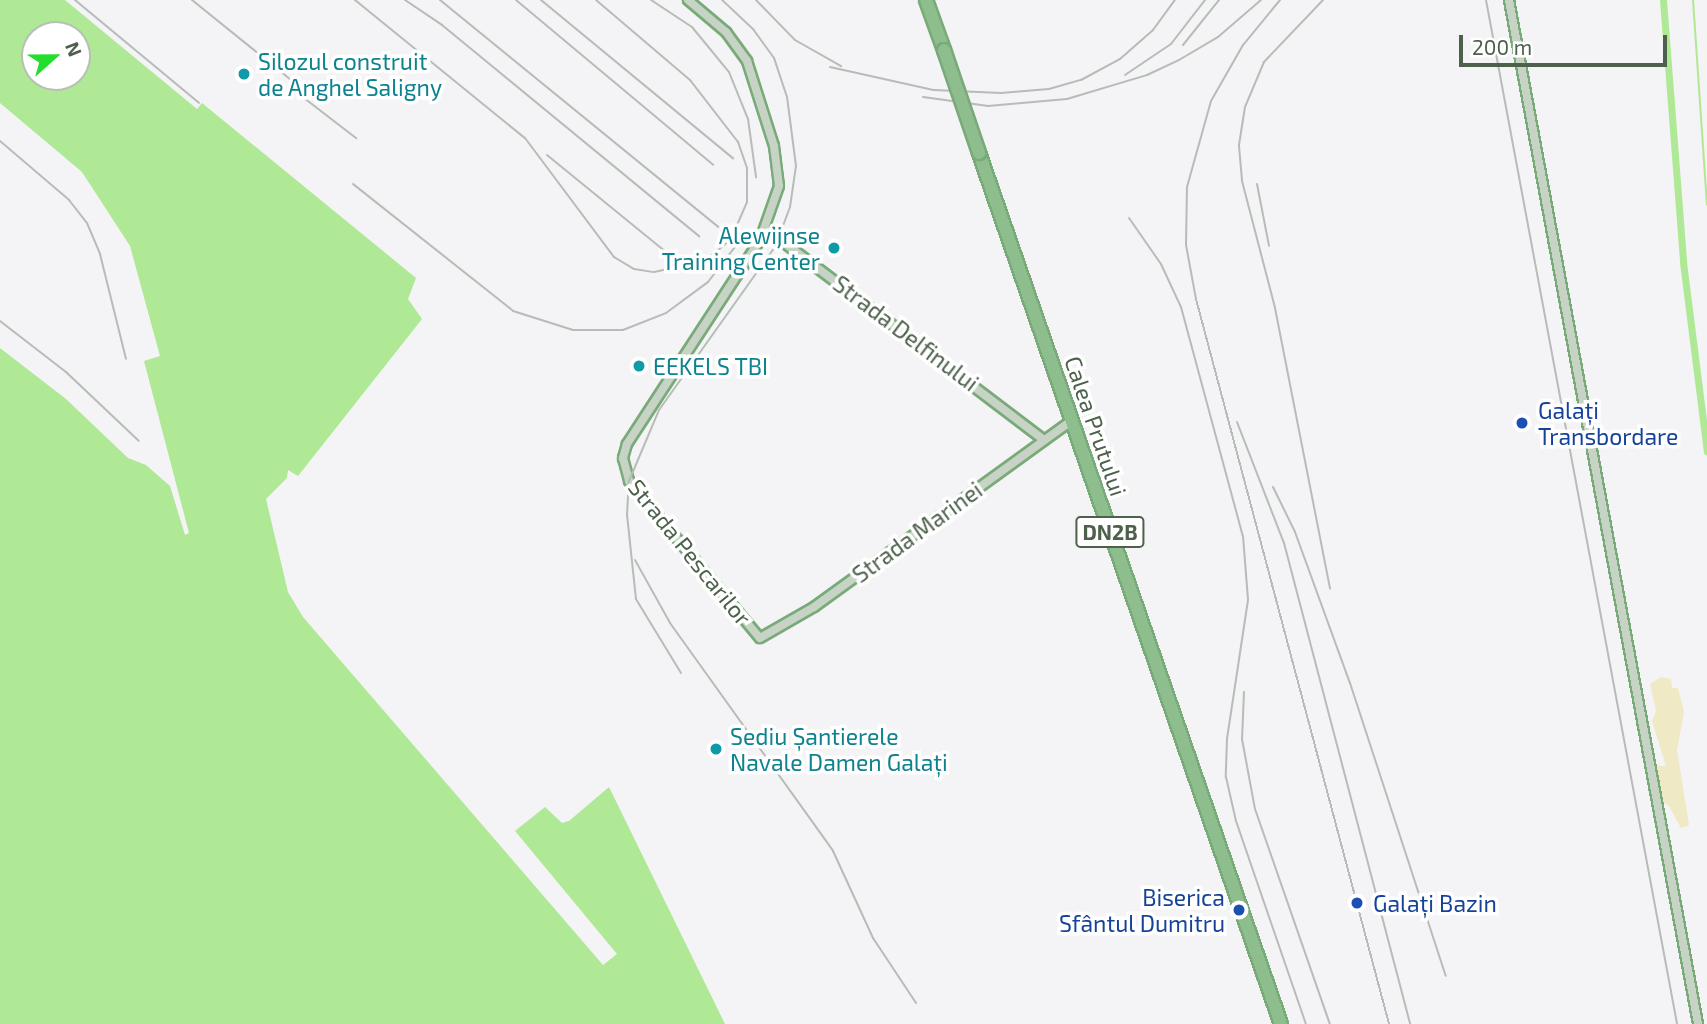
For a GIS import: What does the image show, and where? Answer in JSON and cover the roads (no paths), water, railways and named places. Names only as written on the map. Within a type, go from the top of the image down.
[{"type":"highway","name":"Calea Prutului","points":[[926,0],[1281,1024]]},
{"type":"street","points":[[688,0],[733,39],[756,83],[779,174],[766,229]]},
{"type":"street","points":[[1509,0],[1698,1024]]},
{"type":"street","name":"Strada Delfinului","points":[[766,229],[1044,439]]},
{"type":"street","name":"Strada Pescarilor","points":[[760,639],[641,496],[624,464],[627,444],[766,229]]},
{"type":"street","name":"Strada Marinei","points":[[760,639],[814,607],[1072,420]]},
{"type":"waterway","points":[[1663,0],[1683,262],[1707,451]]},
{"type":"waterway","points":[[1693,0],[1707,205]]},
{"type":"railway","points":[[75,0],[199,103]]},
{"type":"railway","points":[[192,0],[301,88]]},
{"type":"railway","points":[[355,0],[525,138],[614,257],[634,269],[654,272],[705,261],[731,239],[747,202],[747,168],[738,142],[690,80],[596,0]]},
{"type":"railway","points":[[405,0],[442,25],[699,236]]},
{"type":"railway","points":[[440,0],[718,227]]},
{"type":"railway","points":[[516,0],[713,165]]},
{"type":"railway","points":[[541,0],[733,158]]},
{"type":"railway","points":[[651,0],[692,27],[729,72],[748,119],[756,177]]},
{"type":"railway","points":[[681,673],[636,599],[627,515],[629,481],[659,410],[775,247],[790,207],[796,166],[787,97],[774,58],[754,30],[722,0]]},
{"type":"railway","points":[[756,0],[795,40],[841,66]]},
{"type":"railway","points":[[830,67],[934,90],[1001,93],[1049,89],[1081,80],[1120,59],[1153,30],[1175,0]]},
{"type":"railway","points":[[1125,75],[1171,44],[1205,0]]},
{"type":"railway","points":[[1183,45],[1219,0]]},
{"type":"railway","points":[[923,97],[988,106],[1067,99],[1147,75],[1179,60],[1218,37],[1261,0]]},
{"type":"railway","points":[[1280,0],[1243,45],[1211,101],[1187,187],[1186,245],[1196,299],[1389,1024]]},
{"type":"railway","points":[[1323,0],[1264,62],[1245,107],[1239,146],[1242,181],[1275,308],[1330,589]]},
{"type":"railway","points":[[1486,0],[1677,1024]]},
{"type":"railway","points":[[304,98],[356,138]]},
{"type":"railway","points":[[0,141],[69,200],[87,223],[100,254],[126,359]]},
{"type":"railway","points":[[547,155],[672,257]]},
{"type":"railway","points":[[353,184],[513,311],[573,330],[623,330],[666,313],[708,282],[738,243]]},
{"type":"railway","points":[[1257,184],[1269,246]]},
{"type":"railway","points":[[1129,218],[1161,264],[1181,307],[1243,536],[1248,600],[1227,739],[1226,777],[1236,821],[1306,1024]]},
{"type":"railway","points":[[0,321],[66,372],[139,441]]},
{"type":"railway","points":[[1237,422],[1284,543],[1410,1024]]},
{"type":"railway","points":[[1273,487],[1295,532],[1350,683],[1446,976]]},
{"type":"railway","points":[[635,560],[670,623],[833,851],[873,938],[916,1003]]},
{"type":"railway","points":[[1244,692],[1242,739],[1255,809],[1330,1024]]},
{"type":"place","name":"Silozul construit de Anghel Saligny","points":[[244,74]]},
{"type":"place","name":"Alewijnse Training Center","points":[[834,248]]},
{"type":"place","name":"EEKELS TBI","points":[[639,366]]},
{"type":"place","name":"Galați Transbordare","points":[[1522,423]]},
{"type":"place","name":"Sediu Șantierele Navale Damen Galați","points":[[716,749]]},
{"type":"place","name":"Galați Bazin","points":[[1357,903]]},
{"type":"place","name":"Biserica Sfântul Dumitru","points":[[1239,910]]}]
